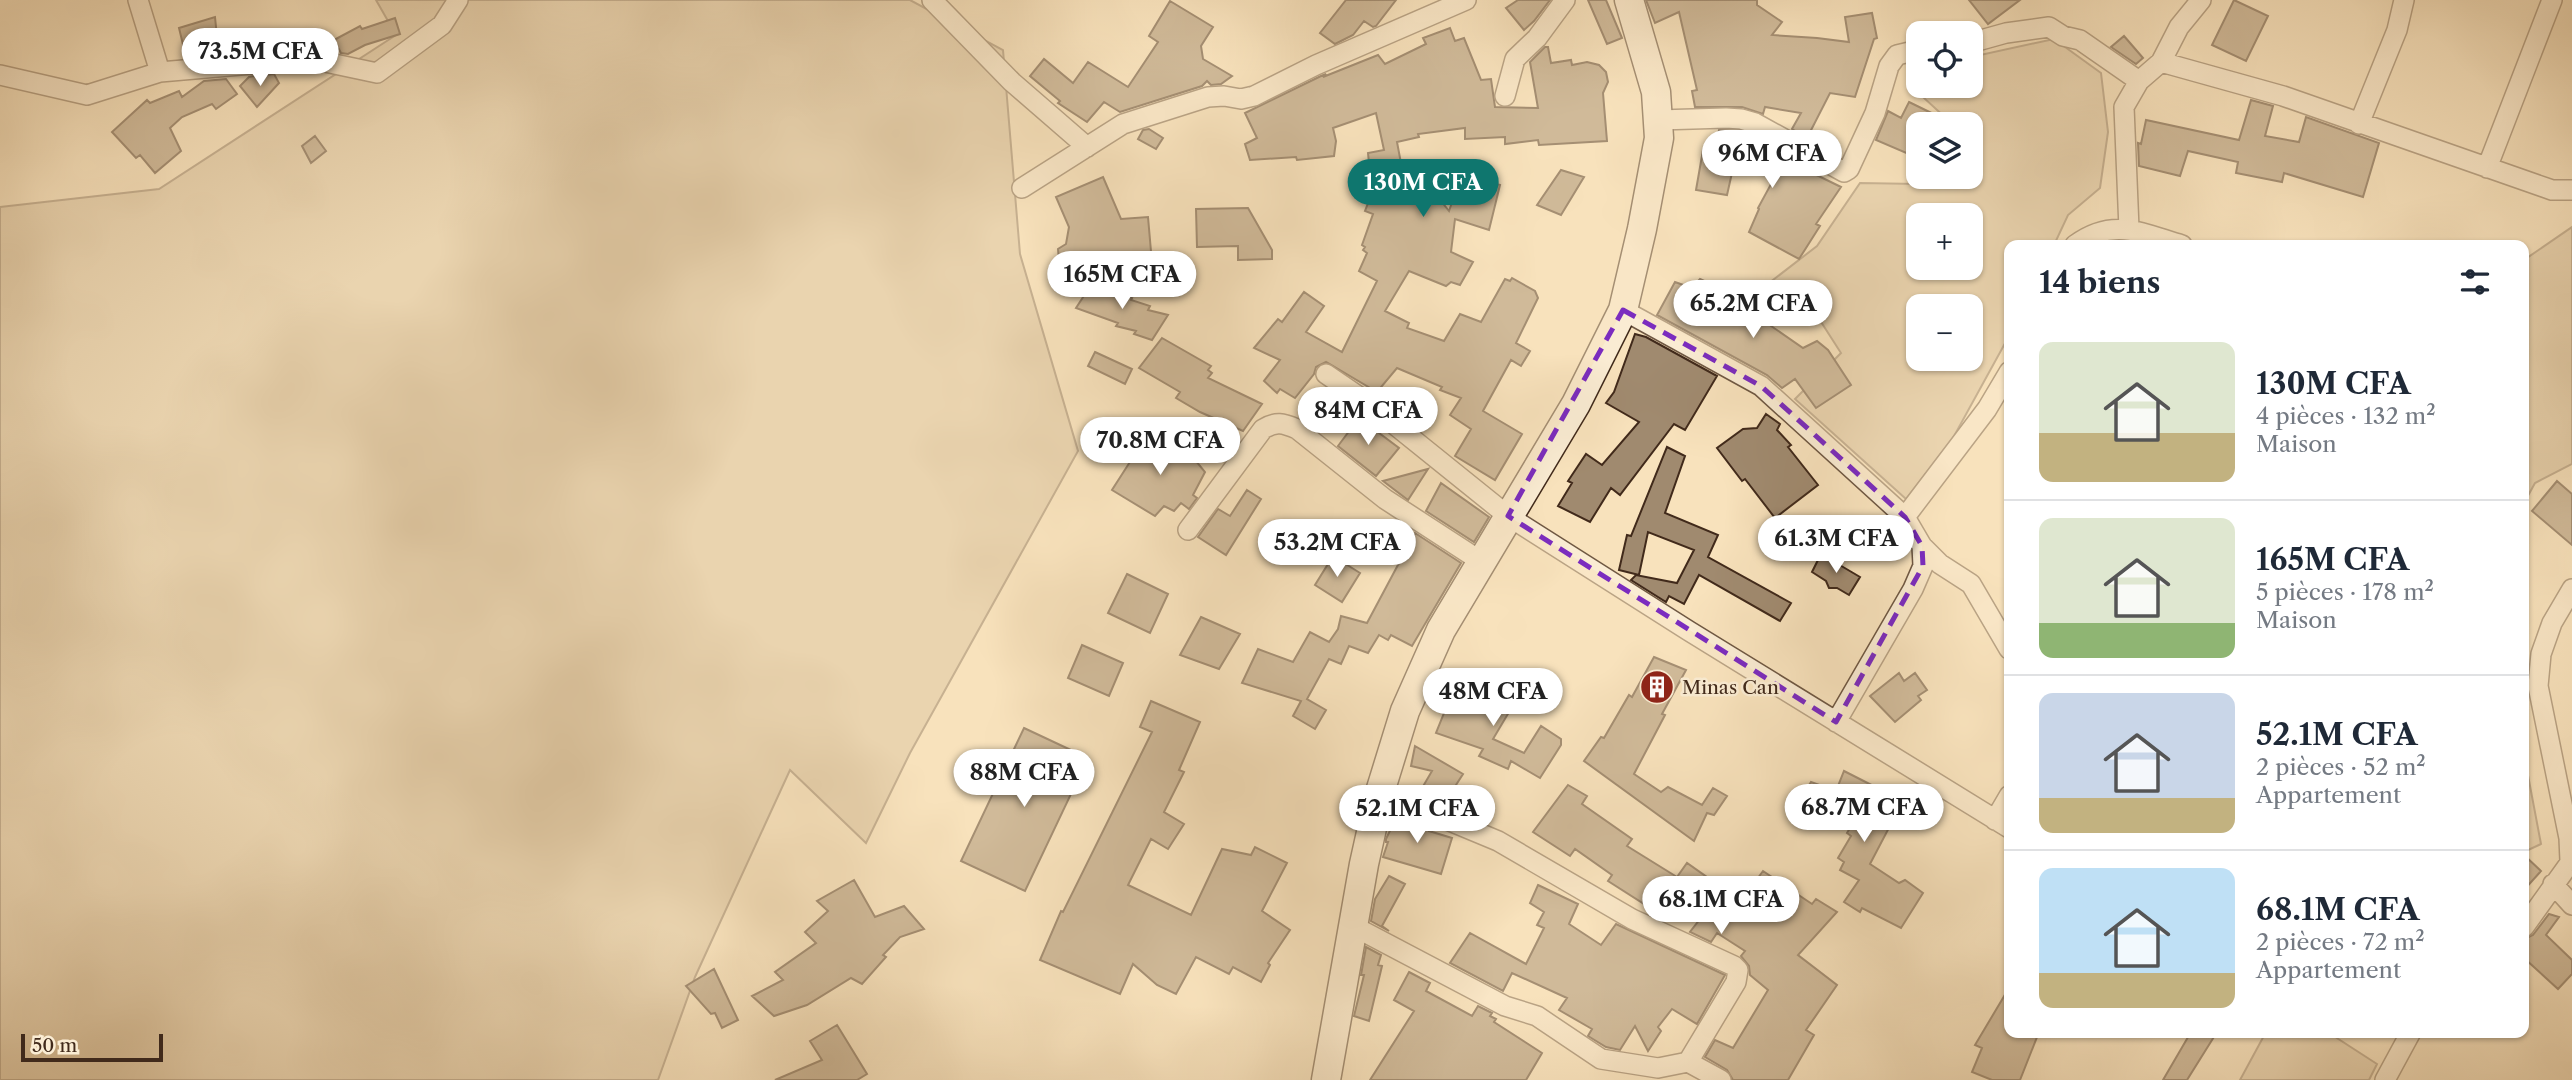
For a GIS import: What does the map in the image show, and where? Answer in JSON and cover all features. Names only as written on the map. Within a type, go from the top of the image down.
[{"type":"main road","points":[[1326,1080],[1380,792],[1405,712],[1441,630],[1576,404],[1623,310],[1659,138],[1657,92],[1629,0]]},
{"type":"street","points":[[138,0],[160,72]]},
{"type":"street","points":[[0,75],[87,94],[160,72],[311,59],[377,73],[442,24],[458,0]]},
{"type":"street","points":[[932,0],[1012,82],[1087,147]]},
{"type":"street","points":[[1022,187],[1123,124],[1208,97],[1241,99],[1254,96],[1316,65],[1466,0]]},
{"type":"street","points":[[1505,96],[1515,59],[1537,38],[1565,0]]},
{"type":"street","points":[[2129,229],[2124,107],[2139,81],[2161,62],[2179,27],[2201,0]]},
{"type":"street","points":[[2359,124],[2397,30],[2404,0]]},
{"type":"street","points":[[2487,168],[2552,0]]},
{"type":"street","points":[[1983,39],[2049,27],[2063,36],[2080,40],[2139,81]]},
{"type":"street","points":[[1659,120],[1741,119],[1755,123],[1844,172],[1849,169],[1875,113],[1889,66],[1897,55],[1906,53]]},
{"type":"street","points":[[2161,62],[2283,96],[2552,190],[2572,190]]},
{"type":"street","points":[[2082,240],[2091,233],[2109,229],[2129,229],[2165,240]]},
{"type":"street","points":[[1623,310],[1761,386],[1905,517],[1922,545],[1940,564],[1971,584],[2004,640]]},
{"type":"street","points":[[1326,374],[1364,400],[1508,516],[2002,824]]},
{"type":"street","points":[[1905,517],[1987,409],[2004,380]]},
{"type":"street","points":[[1188,530],[1264,429],[1272,424],[1283,423],[1297,429],[1385,499],[1482,562]]},
{"type":"street","points":[[1836,722],[1913,589],[1923,566],[1922,545]]},
{"type":"street","points":[[2529,921],[2571,860],[2569,838],[2538,686],[2541,654],[2552,623],[2572,589]]},
{"type":"street","points":[[1380,792],[1498,841],[1632,919],[1734,966],[1738,970],[1737,982],[1688,1062]]},
{"type":"street","points":[[2553,884],[2572,905]]},
{"type":"street","points":[[1353,926],[1505,1006],[1536,1016],[1601,1059],[1658,1068],[1688,1062],[1721,1080]]},
{"type":"street","points":[[2385,1080],[2401,1038]]},
{"type":"highlighted area","points":[[1623,310],[1761,386],[1905,517],[1922,546],[1923,566],[1836,722],[1508,516]]},
{"type":"shaded area","points":[[376,0],[910,0],[1003,50],[1020,254],[1078,451],[910,753],[866,843],[790,770],[695,977],[658,1080],[0,1080],[0,207],[159,189],[396,35]]},
{"type":"shaded area","points":[[2054,39],[2101,73],[2108,132],[2100,188],[2068,215],[2056,240],[2004,240],[2004,345],[1953,438],[1906,499],[1795,399],[1841,353],[1814,311],[1773,280],[1817,246],[1860,183],[1906,184],[1906,189],[1983,189],[1983,112],[1939,112],[1924,98],[1983,98],[1983,54]]},
{"type":"shaded area","points":[[2572,227],[2572,464],[2535,483],[2529,494],[2529,257]]},
{"type":"shaded area","points":[[2529,781],[2541,844],[2529,850]]},
{"type":"shaded area","points":[[2263,1038],[2337,1038],[2377,1064],[2369,1080],[2240,1080]]},
{"type":"building","points":[[1346,0],[1396,0],[1376,26],[1364,21],[1353,35],[1335,44],[1320,33]]},
{"type":"building","points":[[1518,0],[1550,0],[1524,30],[1506,8]]},
{"type":"building","points":[[1588,0],[1606,0],[1622,38],[1607,44]]},
{"type":"building","points":[[1646,0],[1757,0],[1757,5],[1782,22],[1772,35],[1849,42],[1845,17],[1872,13],[1877,38],[1874,39],[1855,97],[1830,93],[1807,138],[1792,129],[1801,113],[1765,107],[1763,114],[1742,107],[1695,107],[1692,91],[1697,90],[1679,12],[1655,23]]},
{"type":"building","points":[[1969,0],[2020,0],[1988,24]]},
{"type":"building","points":[[2234,0],[2268,16],[2246,61],[2212,45]]},
{"type":"building","points":[[1170,1],[1213,27],[1201,46],[1203,59],[1232,76],[1221,84],[1211,85],[1207,81],[1202,86],[1120,112],[1104,102],[1087,122],[1058,103],[1060,101],[1030,76],[1044,59],[1073,83],[1088,62],[1128,87],[1158,42],[1149,36]]},
{"type":"building","points":[[215,17],[218,47],[186,57],[179,28]]},
{"type":"building","points":[[395,18],[400,34],[365,45],[348,54],[341,53],[334,40],[360,26],[362,29]]},
{"type":"building","points":[[1450,28],[1455,41],[1464,38],[1481,80],[1491,79],[1495,107],[1538,108],[1530,62],[1545,47],[1548,47],[1551,63],[1571,60],[1572,65],[1587,62],[1599,65],[1606,72],[1608,82],[1603,93],[1607,141],[1539,145],[1538,140],[1505,144],[1505,137],[1465,139],[1465,128],[1418,134],[1419,137],[1397,142],[1403,174],[1426,182],[1449,211],[1462,174],[1500,185],[1489,230],[1455,219],[1451,252],[1473,262],[1460,285],[1451,282],[1446,286],[1409,271],[1385,311],[1409,323],[1407,328],[1444,341],[1460,314],[1481,322],[1505,279],[1510,281],[1512,278],[1535,291],[1538,298],[1516,343],[1530,351],[1521,366],[1511,360],[1483,411],[1522,434],[1495,480],[1455,456],[1471,429],[1450,415],[1461,398],[1440,390],[1442,387],[1397,368],[1377,392],[1326,362],[1316,367],[1314,374],[1295,398],[1280,389],[1277,393],[1264,381],[1280,360],[1254,348],[1278,319],[1282,322],[1304,292],[1324,306],[1306,332],[1342,352],[1377,281],[1359,271],[1367,253],[1362,245],[1373,214],[1365,211],[1372,193],[1368,153],[1384,150],[1376,113],[1333,128],[1336,141],[1334,156],[1297,160],[1296,157],[1250,160],[1245,144],[1257,138],[1245,113],[1321,76],[1378,55],[1385,64],[1426,44],[1423,38]]},
{"type":"building","points":[[2124,36],[2143,58],[2136,64],[2111,47]]},
{"type":"building","points":[[274,74],[279,83],[257,107],[240,86],[249,77],[259,79]]},
{"type":"building","points":[[226,79],[237,94],[216,109],[212,104],[182,117],[170,128],[181,151],[155,173],[140,155],[136,158],[112,132],[147,100],[150,103],[179,91],[182,97],[204,81]]},
{"type":"building","points":[[2251,100],[2273,106],[2265,136],[2299,142],[2306,117],[2379,143],[2363,197],[2284,173],[2282,182],[2236,173],[2238,162],[2188,151],[2180,176],[2139,166],[2138,143],[2141,144],[2146,120],[2239,140]]},
{"type":"building","points":[[1909,102],[1929,112],[1906,112],[1906,153],[1876,140],[1888,111],[1901,118]]},
{"type":"building","points":[[1149,129],[1163,138],[1156,149],[1138,139],[1143,130]]},
{"type":"building","points":[[1719,130],[1750,134],[1800,162],[1798,166],[1841,187],[1816,224],[1820,226],[1799,259],[1749,232],[1758,208],[1776,175],[1736,155],[1727,195],[1696,190],[1703,150],[1713,157]]},
{"type":"building","points":[[315,136],[326,151],[311,163],[302,146]]},
{"type":"building","points":[[1561,170],[1584,177],[1561,215],[1537,205]]},
{"type":"building","points":[[1103,177],[1121,219],[1148,217],[1152,263],[1105,263],[1108,258],[1059,261],[1058,249],[1066,244],[1069,227],[1056,197]]},
{"type":"building","points":[[1248,208],[1272,250],[1272,259],[1238,260],[1238,246],[1197,247],[1196,209]]},
{"type":"building","points":[[1700,279],[1749,302],[1745,308],[1803,348],[1817,341],[1828,350],[1851,385],[1816,408],[1795,379],[1782,388],[1767,375],[1657,315],[1675,282],[1692,288]]},
{"type":"building","points":[[1093,282],[1150,306],[1148,310],[1168,315],[1152,340],[1134,334],[1136,331],[1116,326],[1118,323],[1076,308]]},
{"type":"building","points":[[1635,334],[1646,337],[1717,376],[1685,430],[1674,424],[1620,495],[1611,488],[1590,522],[1558,506],[1572,483],[1568,481],[1586,454],[1602,465],[1639,422],[1606,403],[1614,392]]},
{"type":"building","points":[[1162,338],[1211,366],[1208,370],[1212,373],[1208,378],[1262,404],[1243,431],[1176,398],[1180,392],[1139,368]]},
{"type":"building","points":[[1095,352],[1132,369],[1125,384],[1088,366]]},
{"type":"building","points":[[1766,414],[1780,424],[1777,430],[1791,445],[1788,447],[1818,485],[1775,518],[1717,448],[1743,429],[1757,428]]},
{"type":"building","points":[[1359,418],[1399,448],[1376,476],[1338,446]]},
{"type":"building","points":[[1139,438],[1172,441],[1185,448],[1178,460],[1196,461],[1205,472],[1193,495],[1197,498],[1189,509],[1181,503],[1174,511],[1164,506],[1155,516],[1112,490],[1137,451]]},
{"type":"building","points":[[1667,447],[1685,456],[1665,513],[1718,535],[1708,557],[1791,603],[1780,621],[1699,575],[1684,604],[1669,596],[1666,602],[1631,580],[1636,575],[1677,583],[1694,550],[1648,532],[1639,575],[1619,570],[1627,535],[1631,536]]},
{"type":"building","points":[[1428,469],[1408,500],[1383,481]]},
{"type":"building","points":[[2557,481],[2572,494],[2572,545],[2532,511]]},
{"type":"building","points":[[1441,483],[1489,517],[1474,542],[1426,511]]},
{"type":"building","points":[[1247,490],[1261,499],[1226,555],[1198,537],[1218,509],[1230,516]]},
{"type":"building","points":[[1415,533],[1461,563],[1412,646],[1391,635],[1388,640],[1379,635],[1368,653],[1349,646],[1341,664],[1329,659],[1307,699],[1326,710],[1315,729],[1293,716],[1301,701],[1242,683],[1258,649],[1293,662],[1310,632],[1329,642],[1338,629],[1341,616],[1367,623]]},
{"type":"building","points":[[1821,554],[1860,577],[1849,595],[1837,588],[1829,588],[1826,581],[1812,572]]},
{"type":"building","points":[[1333,556],[1360,573],[1342,602],[1315,585]]},
{"type":"building","points":[[1127,574],[1168,594],[1150,633],[1108,613]]},
{"type":"building","points":[[1201,617],[1240,634],[1219,669],[1180,655]]},
{"type":"building","points":[[1082,645],[1123,663],[1109,696],[1068,678]]},
{"type":"building","points":[[1654,657],[1686,670],[1634,774],[1661,792],[1668,787],[1702,805],[1713,788],[1727,796],[1714,815],[1707,813],[1694,841],[1584,761],[1601,737],[1604,738],[1629,695],[1632,697]]},
{"type":"building","points":[[1899,673],[1904,681],[1915,673],[1927,690],[1918,696],[1921,700],[1895,722],[1870,696]]},
{"type":"building","points":[[1459,676],[1515,702],[1493,739],[1524,753],[1541,726],[1561,739],[1561,745],[1540,778],[1511,761],[1508,769],[1479,756],[1483,749],[1436,733]]},
{"type":"building","points":[[1151,701],[1200,722],[1179,770],[1184,772],[1164,812],[1184,824],[1168,849],[1151,839],[1128,885],[1191,915],[1222,849],[1251,855],[1255,847],[1287,863],[1262,911],[1290,930],[1268,963],[1270,965],[1261,982],[1233,967],[1229,974],[1196,957],[1176,994],[1157,985],[1133,964],[1120,994],[1040,960],[1061,911],[1063,912],[1152,732],[1140,727]]},
{"type":"building","points":[[1024,728],[1088,758],[1025,891],[961,861]]},
{"type":"building","points":[[1415,746],[1463,774],[1443,805],[1418,795],[1432,771],[1411,766]]},
{"type":"building","points":[[1844,771],[1903,801],[1870,864],[1899,883],[1905,880],[1923,893],[1901,928],[1862,908],[1860,912],[1844,902],[1859,880],[1840,870],[1844,862],[1838,858],[1851,836],[1847,833],[1850,828],[1796,807],[1811,782],[1836,791]]},
{"type":"building","points":[[1568,785],[1587,796],[1582,804],[1632,839],[1627,846],[1677,877],[1687,863],[1741,901],[1763,871],[1812,904],[1816,899],[1837,912],[1798,955],[1837,985],[1806,1030],[1814,1035],[1788,1080],[1733,1080],[1727,1070],[1705,1057],[1715,1040],[1733,1048],[1768,990],[1750,975],[1749,966],[1741,956],[1745,951],[1717,933],[1711,942],[1690,932],[1700,919],[1663,892],[1652,909],[1608,881],[1612,875],[1575,849],[1570,856],[1533,832]]},
{"type":"building","points":[[1397,816],[1406,816],[1431,826],[1429,831],[1452,838],[1441,874],[1383,857],[1388,842],[1386,839]]},
{"type":"building","points":[[2529,860],[2541,871],[2529,884]]},
{"type":"building","points":[[1389,876],[1405,884],[1382,926],[1389,931],[1371,921],[1375,899]]},
{"type":"building","points":[[854,880],[875,917],[904,906],[924,929],[900,937],[862,984],[851,978],[807,1005],[774,1016],[752,996],[783,980],[775,972],[816,943],[805,932],[828,911],[817,901]]},
{"type":"building","points":[[1538,885],[1578,904],[1569,924],[1601,945],[1616,924],[1725,975],[1697,1024],[1672,1009],[1658,1027],[1661,1031],[1648,1051],[1635,1026],[1620,1050],[1606,1047],[1588,1036],[1592,1029],[1559,1010],[1567,998],[1512,973],[1503,991],[1450,963],[1470,933],[1526,964],[1544,928],[1537,925],[1544,912],[1530,903]]},
{"type":"building","points":[[2549,914],[2559,917],[2546,935],[2572,960],[2572,974],[2558,989],[2529,963],[2529,937]]},
{"type":"building","points":[[1366,947],[1381,955],[1378,965],[1382,966],[1369,1021],[1354,1016],[1364,975],[1361,975]]},
{"type":"building","points":[[714,969],[738,1020],[722,1028],[715,1013],[711,1014],[686,986]]},
{"type":"building","points":[[1409,972],[1430,983],[1426,991],[1472,1016],[1478,1006],[1492,1013],[1490,1016],[1496,1019],[1494,1022],[1542,1053],[1526,1080],[1370,1080],[1414,1011],[1394,1000]]},
{"type":"building","points":[[2004,996],[2004,1038],[2037,1038],[2020,1080],[1992,1080],[1972,1072],[1982,1048],[1975,1045]]},
{"type":"building","points":[[837,1025],[867,1074],[857,1080],[775,1080],[822,1060],[810,1041]]},
{"type":"building","points":[[2188,1038],[2213,1038],[2187,1080],[2163,1080]]},
{"type":"place","name":"Minas Can","points":[[1657,687]]}]
